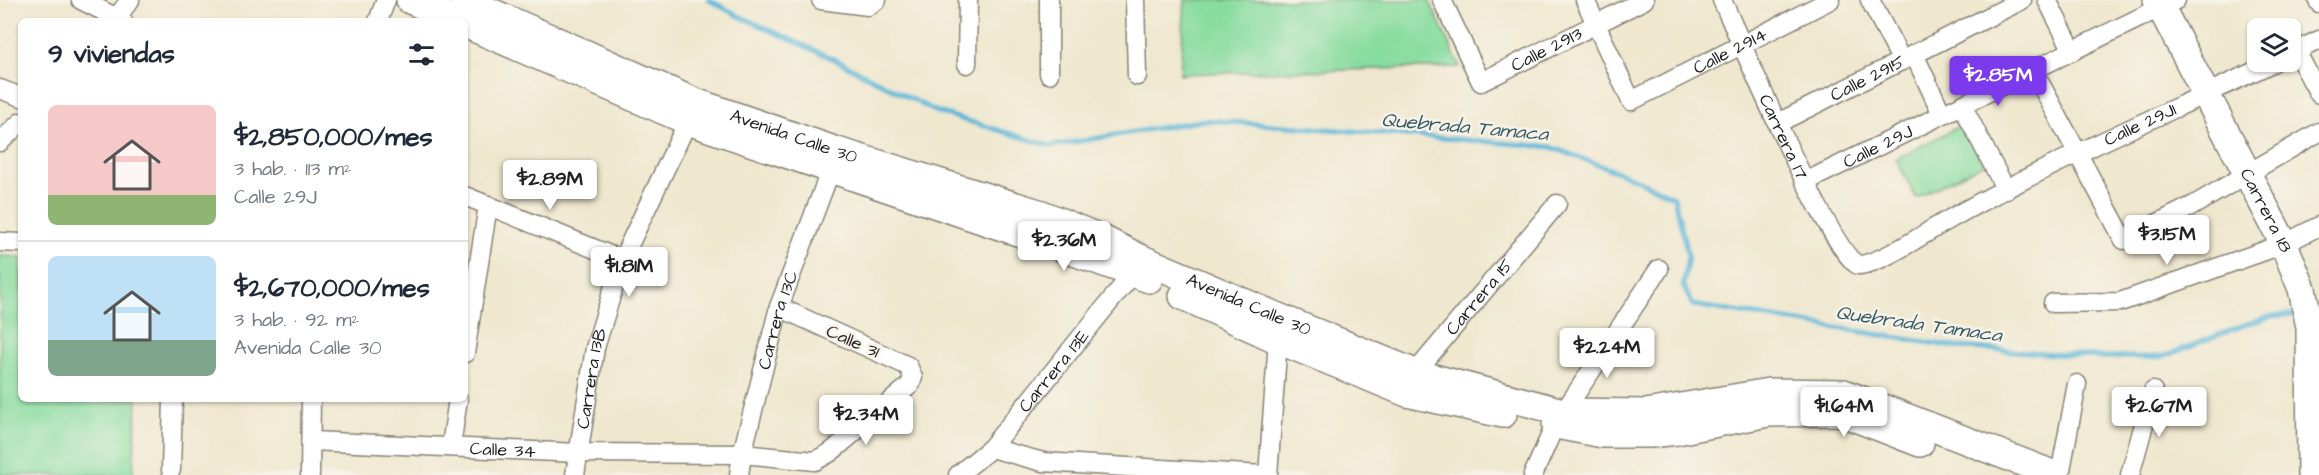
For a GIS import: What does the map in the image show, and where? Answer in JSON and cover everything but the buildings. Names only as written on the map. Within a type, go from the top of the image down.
[{"type":"main road","points":[[410,0],[451,18]]},
{"type":"main road","name":"Avenida Calle 30","points":[[464,0],[695,102],[837,151],[1042,214],[1100,238],[1137,265],[1278,340],[1411,383],[1559,419],[1603,434],[1650,434],[1677,431],[1768,413],[1840,412],[2005,475]]},
{"type":"main road","name":"Carrera 18","points":[[2165,2],[2207,94],[2284,244],[2302,289],[2313,344],[2315,423],[2311,475]]},
{"type":"main road","name":"Avenida Calle 30","points":[[468,25],[688,121],[831,169],[1137,265],[1411,383]]},
{"type":"main road","name":"Avenida Calle 30","points":[[1559,419],[1646,413],[1769,392],[1844,393],[2055,475]]},
{"type":"street","points":[[81,0],[114,18]]},
{"type":"street","points":[[119,18],[130,0]]},
{"type":"street","points":[[379,18],[386,0]]},
{"type":"street","points":[[822,0],[868,6],[877,0]]},
{"type":"street","points":[[967,64],[968,0]]},
{"type":"street","points":[[1049,0],[1049,74]]},
{"type":"street","points":[[1135,0],[1137,76]]},
{"type":"street","points":[[1586,0],[1596,24]]},
{"type":"street","name":"Calle 29I3","points":[[1446,1],[1481,82],[1644,0]]},
{"type":"street","name":"Carrera 17","points":[[1722,0],[1805,182],[1846,255],[1858,265]]},
{"type":"street","name":"Calle 29I4","points":[[1596,24],[1631,101],[1830,0]]},
{"type":"street","points":[[1870,0],[1942,114]]},
{"type":"street","points":[[2047,0],[2073,51]]},
{"type":"street","name":"Calle 29I5","points":[[1778,123],[1908,58],[2011,2]]},
{"type":"street","name":"Calle 29J","points":[[1805,182],[2073,51],[2165,2]]},
{"type":"street","points":[[2301,48],[2319,40]]},
{"type":"street","points":[[2301,65],[2315,88]]},
{"type":"street","points":[[2033,70],[2124,240],[2194,205],[2319,132]]},
{"type":"street","name":"Calle 29J1","points":[[1858,265],[1878,260],[1957,215],[2077,153],[2253,72]]},
{"type":"street","points":[[0,89],[18,96]]},
{"type":"street","points":[[1962,105],[2006,190]]},
{"type":"street","name":"Carrera 13B","points":[[575,475],[595,348],[622,260],[688,121]]},
{"type":"street","points":[[0,142],[18,125]]},
{"type":"street","name":"Carrera 13C","points":[[740,475],[742,454],[779,307],[831,169]]},
{"type":"street","points":[[468,197],[622,260]]},
{"type":"street","name":"Carrera 15","points":[[1411,383],[1557,204]]},
{"type":"street","points":[[468,334],[488,205]]},
{"type":"street","points":[[2053,303],[2120,302],[2284,244],[2319,226]]},
{"type":"street","points":[[0,242],[18,243]]},
{"type":"street","name":"Carrera 13E","points":[[958,475],[991,448],[1137,265]]},
{"type":"street","points":[[1533,475],[1559,419],[1659,269]]},
{"type":"street","name":"Calle 31","points":[[779,307],[908,366],[913,377],[910,385],[831,452],[815,461],[802,461]]},
{"type":"street","points":[[991,448],[1043,469],[1266,475],[1278,340]]},
{"type":"street","points":[[2060,475],[2077,384]]},
{"type":"street","points":[[2130,475],[2153,391]]},
{"type":"street","points":[[171,470],[173,402]]},
{"type":"street","points":[[310,402],[310,475]]},
{"type":"street","points":[[451,446],[458,402]]},
{"type":"street","name":"Calle 34","points":[[311,441],[579,453],[742,454],[802,461]]},
{"type":"green space","points":[[1185,0],[1429,0],[1460,67],[1180,74]]},
{"type":"green space","points":[[1963,124],[1984,164],[1916,198],[1896,159]]},
{"type":"green space","points":[[0,256],[18,257],[18,402],[137,402],[133,475],[0,475]]},
{"type":"waterway","name":"Quebrada Tamaca","points":[[709,0],[836,60],[935,111],[1051,146],[1205,120],[1551,147],[1631,177],[1674,197],[1688,256],[1683,286],[1693,305],[1956,347],[2099,357],[2162,357],[2247,324],[2273,316],[2299,314]]}]
